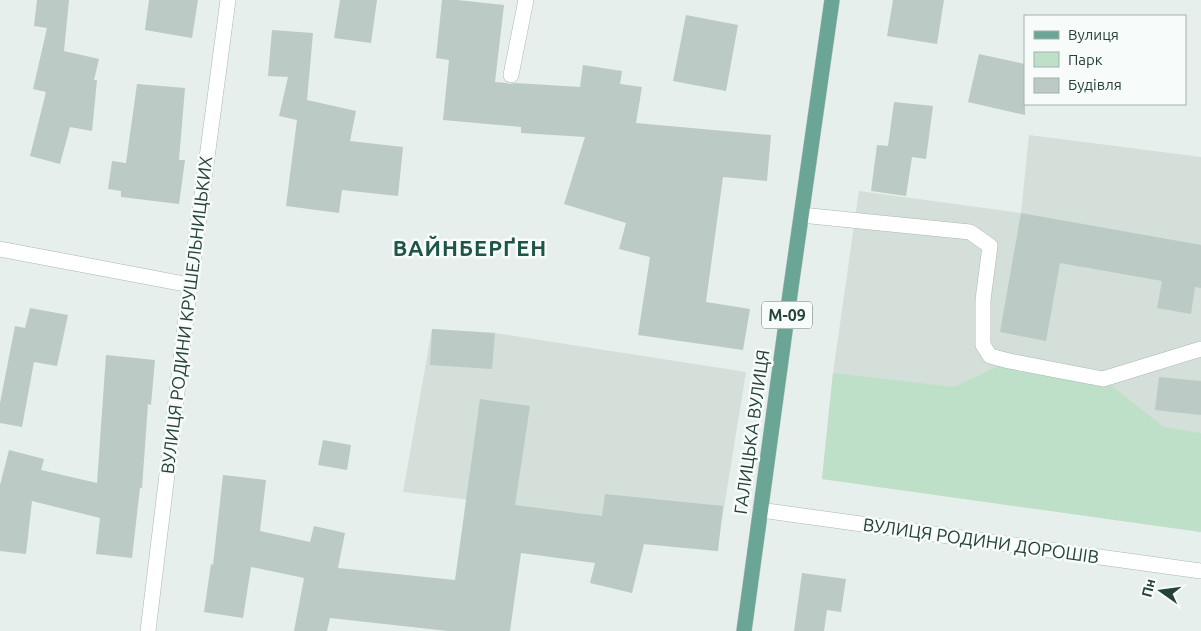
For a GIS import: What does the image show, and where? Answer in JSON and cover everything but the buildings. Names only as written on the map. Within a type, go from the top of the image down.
[{"type":"main road","name":"ГАЛИЦЬКА ВУЛИЦЯ","points":[[744,631],[832,0]]},
{"type":"street","name":"ВУЛИЦЯ РОДИНИ КРУШЕЛЬНИЦЬКИХ","points":[[148,631],[190,286],[228,0]]},
{"type":"street","points":[[511,75],[526,0]]},
{"type":"street","points":[[801,215],[970,232],[990,246],[983,300],[983,346],[990,356],[1008,362],[1103,379],[1201,349]]},
{"type":"street","points":[[0,249],[190,286]]},
{"type":"street","name":"ВУЛИЦЯ РОДИНИ ДОРОШІВ","points":[[760,510],[1201,571]]},
{"type":"shaded area","points":[[1029,135],[1201,157],[1201,532],[822,479],[833,373],[859,191],[1021,213]]},
{"type":"shaded area","points":[[432,329],[495,333],[746,372],[717,551],[600,540],[587,514],[403,492]]},
{"type":"green space","points":[[1009,361],[1103,379],[1164,427],[1201,433],[1201,532],[822,479],[833,373],[954,387]]},
{"type":"district","name":"ВАЙНБЕРҐЕН","points":[[470,248]]}]
